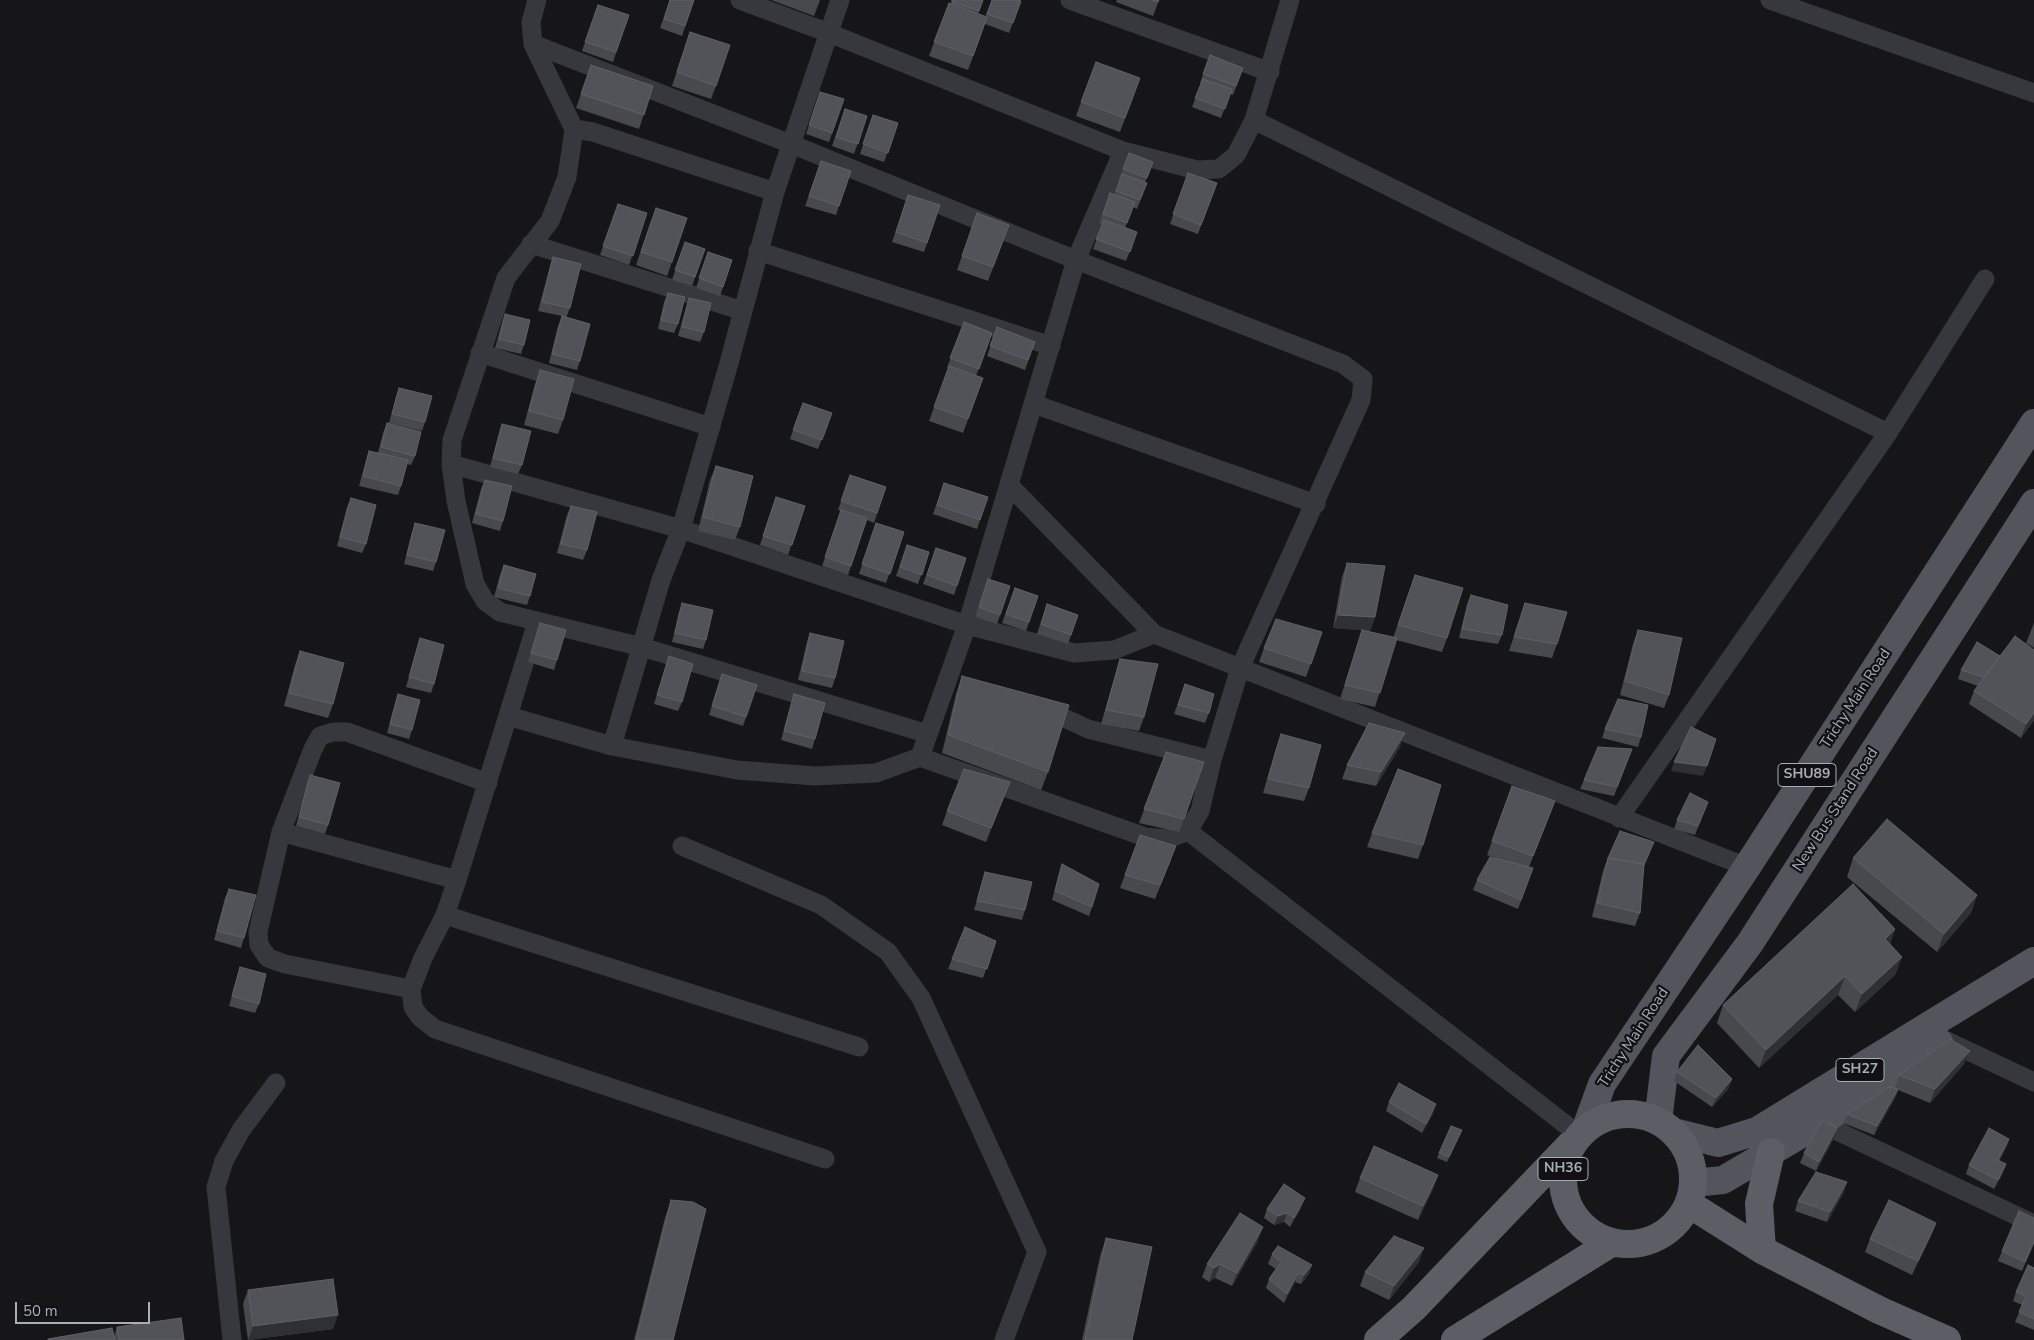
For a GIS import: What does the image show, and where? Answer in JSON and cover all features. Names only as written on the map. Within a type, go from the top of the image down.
[{"type":"highway","name":"NH36","points":[[1378,1340],[1414,1308],[1580,1135],[1602,1118],[1621,1114],[1640,1115],[1666,1127],[1684,1145],[1690,1159],[1693,1190],[1689,1204],[1679,1220],[1665,1233],[1630,1245],[1611,1243],[1592,1234],[1576,1220],[1565,1202],[1562,1181],[1564,1160],[1580,1135]]},
{"type":"highway","points":[[1762,1250],[1759,1204],[1771,1152]]},
{"type":"highway","points":[[1689,1204],[1762,1250],[1878,1310],[1946,1340]]},
{"type":"highway","points":[[1455,1340],[1611,1243]]},
{"type":"main road","name":"Trichy Main Road","points":[[1580,1135],[1602,1084],[1747,867],[2034,423]]},
{"type":"main road","name":"New Bus Stand Road","points":[[1666,1127],[1666,1056],[1760,928],[2034,503]]},
{"type":"main road","name":"SH27","points":[[1666,1127],[1718,1143],[1757,1131],[2034,962]]},
{"type":"main road","name":"SH27","points":[[1693,1175],[1703,1182],[1723,1180],[1820,1123],[1944,1039],[2034,983]]},
{"type":"street","points":[[537,0],[532,22],[533,44],[574,128],[567,177],[550,221],[506,278],[452,440],[450,464],[475,584],[484,601],[500,612],[642,647],[928,734]]},
{"type":"street","points":[[740,0],[829,33],[1124,151],[1197,170],[1220,170],[1236,155],[1254,120],[1270,72],[1290,0]]},
{"type":"street","points":[[612,746],[662,580],[681,529],[775,192],[840,0]]},
{"type":"street","points":[[1070,0],[1270,72]]},
{"type":"street","points":[[1770,0],[2034,93]]},
{"type":"street","points":[[508,716],[612,746],[737,770],[815,776],[876,773],[920,757],[1145,837],[1168,840],[1188,830],[1200,811],[1212,760],[1240,668],[1316,504],[1361,400],[1363,379],[1343,364],[1076,260],[792,144],[533,44]]},
{"type":"street","points":[[1254,120],[1888,433]]},
{"type":"street","points":[[574,128],[593,132],[775,192]]},
{"type":"street","points":[[920,757],[967,625],[1076,260],[1124,151]]},
{"type":"street","points":[[531,244],[743,311]]},
{"type":"street","points":[[758,251],[1050,346]]},
{"type":"street","points":[[1619,818],[1888,433],[1985,279]]},
{"type":"street","points":[[480,353],[711,427]]},
{"type":"street","points":[[1034,404],[1316,504]]},
{"type":"street","points":[[450,464],[681,529],[967,625],[1074,653],[1114,650],[1154,634]]},
{"type":"street","points":[[1010,485],[1154,634],[1747,867]]},
{"type":"street","points":[[537,622],[445,915],[423,958],[411,989],[413,1007],[420,1017],[435,1030],[824,1158]]},
{"type":"street","points":[[1058,715],[1088,729],[1212,760]]},
{"type":"street","points":[[411,989],[285,964],[268,958],[259,945],[258,932],[281,832],[313,749],[320,736],[333,732],[347,732],[488,783]]},
{"type":"street","points":[[1188,830],[1580,1135]]},
{"type":"street","points":[[281,832],[457,880]]},
{"type":"street","points":[[682,846],[821,905],[888,952],[920,998],[1037,1252],[1004,1340]]},
{"type":"street","points":[[445,915],[859,1047]]},
{"type":"street","points":[[1944,1039],[2034,1082]]},
{"type":"street","points":[[232,1340],[216,1187],[224,1161],[241,1130],[276,1083]]},
{"type":"street","points":[[1820,1123],[2034,1224]]},
{"type":"building","points":[[670,0],[694,0],[685,26],[664,19]]},
{"type":"building","points":[[952,0],[983,0],[979,11],[952,2]]},
{"type":"building","points":[[992,0],[1021,1],[1013,23],[987,14]]},
{"type":"building","points":[[949,3],[987,17],[973,56],[934,42]]},
{"type":"building","points":[[598,5],[629,15],[616,52],[585,42]]},
{"type":"building","points":[[690,32],[730,45],[716,86],[677,72]]},
{"type":"building","points":[[1210,55],[1243,68],[1236,86],[1203,74]]},
{"type":"building","points":[[1096,62],[1140,78],[1125,118],[1081,102]]},
{"type":"building","points":[[591,65],[653,86],[644,115],[581,94]]},
{"type":"building","points":[[1203,79],[1232,89],[1225,109],[1195,98]]},
{"type":"building","points":[[820,92],[844,99],[832,133],[809,125]]},
{"type":"building","points":[[845,109],[867,116],[858,144],[836,137]]},
{"type":"building","points":[[873,115],[898,123],[888,153],[863,144]]},
{"type":"building","points":[[1129,153],[1153,162],[1147,178],[1123,169]]},
{"type":"building","points":[[821,161],[851,171],[839,206],[809,196]]},
{"type":"building","points":[[1188,173],[1217,183],[1201,225],[1173,214]]},
{"type":"building","points":[[1122,174],[1147,183],[1140,200],[1116,191]]},
{"type":"building","points":[[1110,193],[1135,202],[1127,223],[1103,214]]},
{"type":"building","points":[[908,195],[940,205],[927,243],[896,232]]},
{"type":"building","points":[[618,204],[647,213],[633,256],[603,246]]},
{"type":"building","points":[[656,208],[687,218],[672,262],[641,252]]},
{"type":"building","points":[[977,213],[1009,225],[993,267],[962,256]]},
{"type":"building","points":[[1104,220],[1137,232],[1130,252],[1096,239]]},
{"type":"building","points":[[685,242],[705,249],[695,277],[675,270]]},
{"type":"building","points":[[708,252],[732,260],[723,287],[699,278]]},
{"type":"building","points":[[553,257],[581,264],[570,308],[542,302]]},
{"type":"building","points":[[668,293],[685,297],[678,324],[661,320]]},
{"type":"building","points":[[689,298],[711,303],[704,332],[682,327]]},
{"type":"building","points":[[505,314],[530,320],[524,345],[499,339]]},
{"type":"building","points":[[562,316],[590,324],[580,361],[552,354]]},
{"type":"building","points":[[964,322],[992,333],[979,369],[950,358]]},
{"type":"building","points":[[997,327],[1035,342],[1028,360],[990,346]]},
{"type":"building","points":[[949,366],[983,378],[968,419],[934,407]]},
{"type":"building","points":[[540,370],[574,379],[563,420],[529,411]]},
{"type":"building","points":[[399,388],[432,396],[425,422],[392,414]]},
{"type":"building","points":[[803,403],[832,413],[822,440],[793,430]]},
{"type":"building","points":[[387,423],[421,432],[415,456],[381,447]]},
{"type":"building","points":[[502,424],[531,431],[522,465],[493,458]]},
{"type":"building","points":[[369,451],[408,460],[401,486],[363,476]]},
{"type":"building","points":[[716,466],[753,476],[740,527],[703,517]]},
{"type":"building","points":[[850,475],[886,487],[877,513],[841,501]]},
{"type":"building","points":[[485,480],[512,486],[503,521],[476,514]]},
{"type":"building","points":[[944,483],[988,497],[980,520],[937,505]]},
{"type":"building","points":[[776,497],[805,506],[792,545],[763,536]]},
{"type":"building","points":[[351,498],[376,505],[366,544],[340,537]]},
{"type":"building","points":[[571,506],[597,512],[587,550],[561,544]]},
{"type":"building","points":[[841,510],[867,518],[851,566],[825,557]]},
{"type":"building","points":[[415,523],[445,530],[436,562],[407,555]]},
{"type":"building","points":[[876,523],[904,532],[890,574],[862,564]]},
{"type":"building","points":[[907,545],[929,552],[922,575],[900,567]]},
{"type":"building","points":[[936,548],[966,558],[957,586],[927,575]]},
{"type":"building","points":[[1347,563],[1385,566],[1375,617],[1338,615]]},
{"type":"building","points":[[504,565],[536,574],[530,596],[498,588]]},
{"type":"building","points":[[1415,575],[1463,588],[1447,638],[1398,625]]},
{"type":"building","points":[[988,579],[1010,586],[1000,615],[979,607]]},
{"type":"building","points":[[1015,588],[1038,596],[1029,622],[1006,614]]},
{"type":"building","points":[[1471,595],[1508,605],[1502,635],[1462,629]]},
{"type":"building","points":[[682,603],[713,610],[706,640],[675,633]]},
{"type":"building","points":[[1525,603],[1567,612],[1557,644],[1514,637]]},
{"type":"building","points":[[1047,604],[1078,615],[1071,635],[1041,624]]},
{"type":"building","points":[[1276,619],[1322,632],[1311,664],[1264,648]]},
{"type":"building","points":[[540,623],[566,630],[557,660],[531,653]]},
{"type":"building","points":[[1362,630],[1397,638],[1380,693],[1345,685]]},
{"type":"building","points":[[1638,630],[1682,638],[1669,695],[1625,681]]},
{"type":"building","points":[[810,633],[844,641],[835,678],[802,671]]},
{"type":"building","points":[[2015,636],[2034,650],[2034,713],[2026,724],[1974,691]]},
{"type":"building","points":[[420,638],[444,645],[434,684],[409,677]]},
{"type":"building","points":[[1977,642],[2000,656],[1984,677],[1961,670]]},
{"type":"building","points":[[300,651],[344,663],[333,704],[289,693]]},
{"type":"building","points":[[669,656],[693,664],[682,702],[657,695]]},
{"type":"building","points":[[1120,659],[1158,664],[1144,717],[1106,710]]},
{"type":"building","points":[[722,674],[757,685],[746,717],[712,706]]},
{"type":"building","points":[[962,676],[1069,705],[1048,772],[948,735]]},
{"type":"building","points":[[1185,684],[1214,694],[1209,713],[1178,705]]},
{"type":"building","points":[[398,694],[420,700],[412,730],[390,724]]},
{"type":"building","points":[[794,694],[825,703],[815,739],[784,731]]},
{"type":"building","points":[[1618,699],[1648,705],[1641,737],[1605,729]]},
{"type":"building","points":[[1369,723],[1405,733],[1381,772],[1347,765]]},
{"type":"building","points":[[1691,727],[1716,739],[1707,766],[1674,762]]},
{"type":"building","points":[[1281,734],[1321,745],[1309,788],[1268,779]]},
{"type":"building","points":[[1598,747],[1632,749],[1617,787],[1584,780]]},
{"type":"building","points":[[1166,752],[1204,762],[1184,819],[1144,809]]},
{"type":"building","points":[[964,769],[1010,782],[991,828],[947,811]]},
{"type":"building","points":[[1398,769],[1441,785],[1423,845],[1372,833]]},
{"type":"building","points":[[310,775],[340,783],[328,825],[299,817]]},
{"type":"building","points":[[1512,786],[1555,801],[1533,856],[1492,841]]},
{"type":"building","points":[[1690,793],[1708,802],[1698,826],[1677,820]]},
{"type":"building","points":[[1887,819],[1977,895],[1944,934],[1853,858]]},
{"type":"building","points":[[1620,831],[1654,842],[1644,865],[1608,858]]},
{"type":"building","points":[[1140,835],[1176,846],[1160,885],[1125,875]]},
{"type":"building","points":[[1490,857],[1533,868],[1521,900],[1477,880]]},
{"type":"building","points":[[1608,858],[1644,864],[1640,913],[1597,903]]},
{"type":"building","points":[[1062,864],[1099,884],[1092,907],[1055,891]]},
{"type":"building","points":[[985,872],[1032,882],[1025,910],[977,901]]},
{"type":"building","points":[[1853,884],[1895,929],[1885,939],[1902,957],[1862,994],[1845,976],[1766,1050],[1723,1005]]},
{"type":"building","points":[[229,889],[256,895],[244,938],[217,931]]},
{"type":"building","points":[[965,927],[996,941],[987,969],[952,959]]},
{"type":"building","points":[[240,967],[266,974],[259,1004],[232,996]]},
{"type":"building","points":[[1950,1039],[1970,1051],[1935,1089],[1899,1075]]},
{"type":"building","points":[[1698,1045],[1732,1079],[1716,1098],[1677,1072]]},
{"type":"building","points":[[1399,1083],[1436,1104],[1426,1124],[1389,1102]]},
{"type":"building","points":[[1889,1087],[1898,1089],[1877,1126],[1847,1114]]},
{"type":"building","points":[[1822,1120],[1837,1128],[1819,1162],[1804,1153]]},
{"type":"building","points":[[1451,1126],[1462,1130],[1449,1157],[1439,1153]]},
{"type":"building","points":[[1989,1128],[2009,1139],[1998,1160],[2006,1164],[1998,1180],[1969,1165]]},
{"type":"building","points":[[1374,1146],[1438,1175],[1423,1206],[1360,1178]]},
{"type":"building","points":[[1816,1172],[1847,1182],[1830,1212],[1798,1201]]},
{"type":"building","points":[[1284,1184],[1305,1198],[1294,1218],[1287,1213],[1278,1216],[1267,1209]]},
{"type":"building","points":[[671,1200],[693,1202],[706,1209],[673,1340],[636,1340]]},
{"type":"building","points":[[1889,1200],[1936,1223],[1918,1261],[1870,1239]]},
{"type":"building","points":[[2019,1211],[2034,1218],[2034,1242],[2025,1262],[2002,1251]]},
{"type":"building","points":[[1240,1213],[1263,1227],[1237,1273],[1220,1264],[1214,1268],[1207,1264]]},
{"type":"building","points":[[1394,1236],[1424,1248],[1394,1286],[1365,1272]]},
{"type":"building","points":[[1106,1238],[1152,1247],[1132,1340],[1085,1340]]},
{"type":"building","points":[[1278,1246],[1312,1265],[1304,1275],[1298,1273],[1287,1294],[1269,1279],[1281,1262],[1272,1254]]},
{"type":"building","points":[[2028,1265],[2034,1268],[2034,1319],[2019,1312],[2026,1296],[2016,1292]]},
{"type":"building","points":[[333,1279],[338,1315],[253,1326],[248,1290]]},
{"type":"building","points":[[181,1318],[184,1340],[119,1340],[117,1327]]},
{"type":"building","points":[[112,1328],[115,1340],[48,1340],[48,1339]]}]
